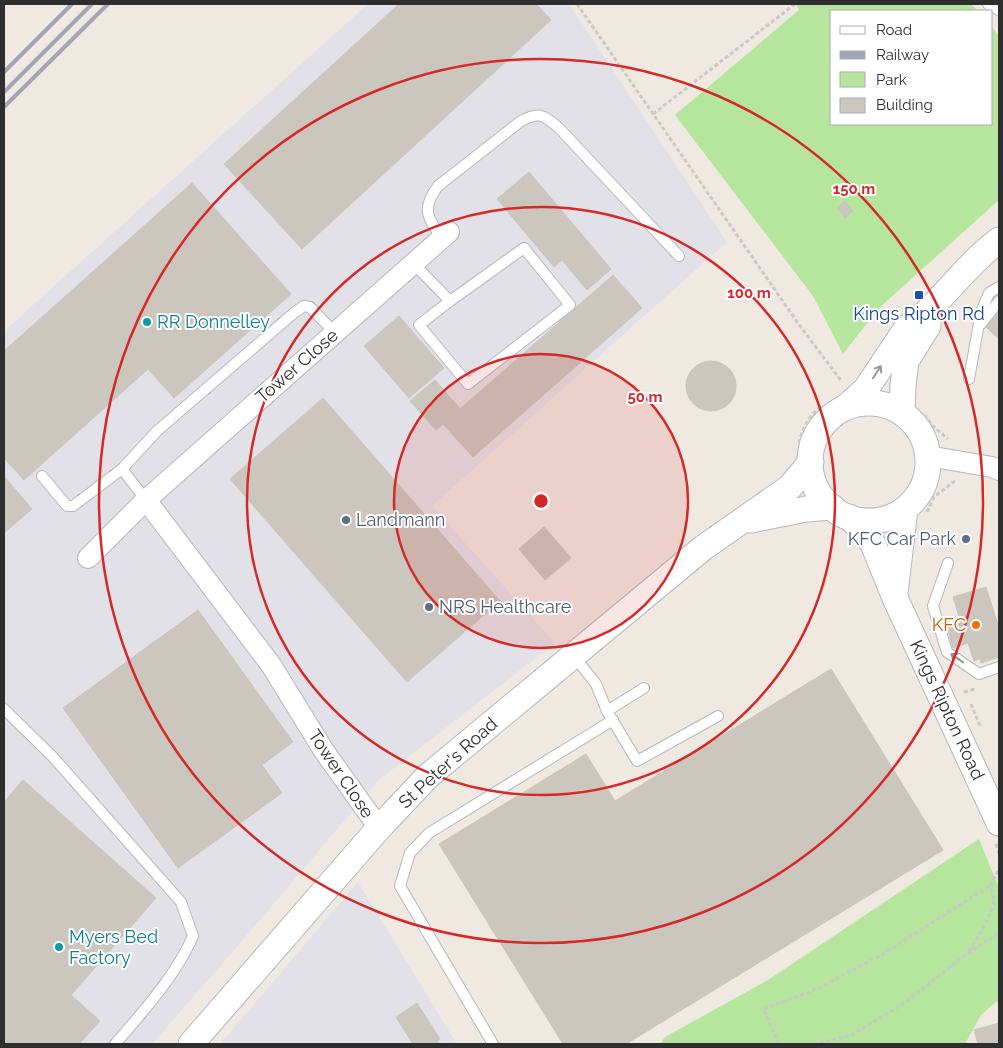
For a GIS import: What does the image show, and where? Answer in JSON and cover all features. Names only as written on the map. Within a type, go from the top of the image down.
[{"type":"street","name":"Tower Close","points":[[88,558],[146,500],[445,235]]},
{"type":"street","points":[[840,512],[819,492],[805,455],[811,454],[817,435],[839,398],[866,389],[906,329],[928,312],[960,275],[999,240]]},
{"type":"street","points":[[742,522],[806,509],[840,512],[863,521],[878,520],[892,516],[905,509],[919,494],[927,476],[928,456],[924,439],[915,424],[903,385],[906,361],[928,326],[928,312]]},
{"type":"street","points":[[839,398],[884,405],[913,414]]},
{"type":"street","name":"St Peter's Road","points":[[191,1044],[379,828],[428,776],[703,548],[790,487],[805,455]]},
{"type":"street","points":[[928,456],[992,467],[999,470]]},
{"type":"street","name":"Tower Close","points":[[146,500],[271,665],[324,751],[379,828]]},
{"type":"street","points":[[894,598],[905,509]]},
{"type":"street","name":"Kings Ripton Road","points":[[840,512],[865,533],[873,544],[894,598],[999,823]]},
{"type":"lane","points":[[988,4],[999,10]]},
{"type":"lane","points":[[445,235],[430,221],[428,199],[438,186],[521,121],[533,115],[546,117],[559,128],[679,256]]},
{"type":"lane","points":[[524,248],[570,305],[468,384],[419,325],[450,301],[524,248]]},
{"type":"lane","points":[[414,263],[450,301]]},
{"type":"lane","points":[[969,379],[975,340],[982,312],[989,293],[999,287]]},
{"type":"lane","points":[[979,326],[999,301]]},
{"type":"lane","points":[[42,476],[66,506],[73,506],[122,469],[157,431],[304,306],[310,307],[335,333]]},
{"type":"lane","points":[[122,469],[146,500]]},
{"type":"lane","points":[[948,564],[933,606],[947,652],[979,674],[999,667]]},
{"type":"lane","points":[[573,655],[596,684],[612,720],[638,761],[718,716]]},
{"type":"lane","points":[[607,710],[644,688]]},
{"type":"lane","points":[[4,709],[52,757],[181,902],[193,936],[186,953],[139,1017],[115,1044]]},
{"type":"lane","points":[[492,1044],[400,886],[410,852],[429,833],[612,720]]},
{"type":"path","points":[[577,4],[800,326],[839,398],[817,409],[802,432],[805,455]]},
{"type":"path","points":[[653,114],[795,4]]},
{"type":"path","points":[[913,414],[955,445]]},
{"type":"path","points":[[779,1044],[763,1009],[817,989],[883,954],[990,886],[999,869]]},
{"type":"path","points":[[967,954],[985,925],[994,905],[990,886]]},
{"type":"path","points":[[812,1044],[852,1035],[906,1002],[967,954],[999,933]]},
{"type":"shaded area","points":[[368,4],[569,4],[727,242],[432,506],[555,643],[380,779],[152,1044],[4,1044],[4,331]]},
{"type":"shaded area","points":[[358,882],[457,1044],[220,1044]]},
{"type":"green space","points":[[796,4],[971,4],[977,10],[830,10],[830,125],[993,125],[993,28],[999,36],[999,200],[879,308],[843,354],[813,296],[675,115],[799,10]]},
{"type":"green space","points":[[979,839],[999,888],[999,1006],[997,1001],[981,1015],[965,1044],[660,1044],[665,1037],[768,980]]},
{"type":"building","points":[[399,4],[536,4],[551,20],[302,249],[224,164]]},
{"type":"building","points":[[529,172],[611,269],[587,290],[562,260],[554,267],[497,199]]},
{"type":"building","name":"RR Donnelley","points":[[192,183],[291,294],[174,398],[148,369],[24,480],[4,458],[4,351]]},
{"type":"building","points":[[845,201],[853,211],[845,218],[837,208]]},
{"type":"building","points":[[613,275],[642,308],[473,457],[443,424]]},
{"type":"building","points":[[999,312],[999,339],[986,327]]},
{"type":"building","points":[[399,316],[444,368],[409,398],[364,346]]},
{"type":"building","points":[[706,361],[716,361],[729,368],[736,381],[736,391],[729,404],[716,411],[706,411],[697,407],[690,400],[686,391],[686,381],[690,372],[697,365]]},
{"type":"building","points":[[435,380],[460,409],[436,430],[410,401]]},
{"type":"building","points":[[323,398],[500,601],[407,682],[230,479]]},
{"type":"building","points":[[4,476],[32,509],[4,533]]},
{"type":"building","points":[[544,527],[571,558],[545,580],[519,549]]},
{"type":"building","name":"KFC","points":[[986,587],[999,628],[999,657],[981,663],[980,659],[974,661],[968,643],[953,648],[947,627],[961,623],[953,597]]},
{"type":"building","points":[[198,610],[293,742],[262,765],[282,793],[178,868],[63,708]]},
{"type":"building","points":[[831,669],[943,850],[626,1044],[563,1044],[439,844],[586,754],[615,801]]},
{"type":"building","name":"Myers Bed Factory","points":[[23,780],[156,898],[71,995],[100,1021],[79,1044],[4,1044],[4,802]]},
{"type":"building","points":[[417,1003],[440,1039],[437,1041],[439,1044],[413,1044],[396,1017]]},
{"type":"building","points":[[999,1023],[999,1044],[978,1044],[974,1030]]},
{"type":"railway","points":[[4,72],[72,4]]},
{"type":"railway","points":[[4,92],[92,4]]},
{"type":"railway","points":[[4,107],[108,4]]},
{"type":"place","name":"Kings Ripton Rd","points":[[919,295]]},
{"type":"place","name":"RR Donnelley","points":[[147,322]]},
{"type":"place","name":"Landmann","points":[[346,520]]},
{"type":"place","name":"KFC Car Park","points":[[966,539]]},
{"type":"place","name":"NRS Healthcare","points":[[429,607]]},
{"type":"place","name":"KFC","points":[[976,625]]},
{"type":"place","name":"Myers Bed Factory","points":[[59,947]]}]
